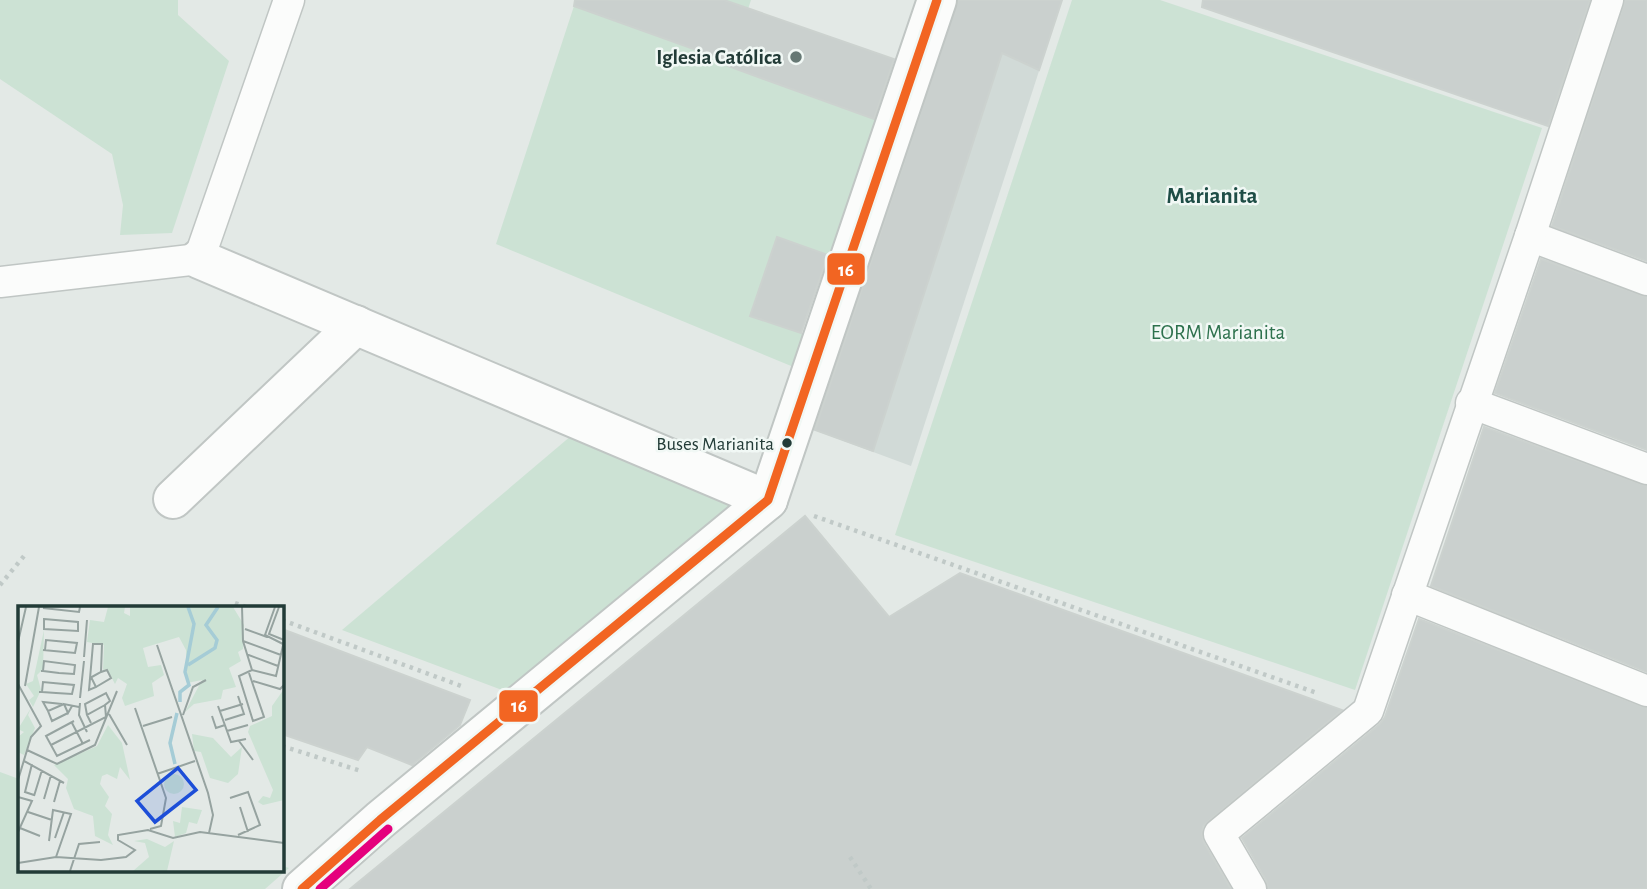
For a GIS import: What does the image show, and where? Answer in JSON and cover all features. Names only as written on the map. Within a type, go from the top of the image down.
[{"type":"street","points":[[302,889],[418,789],[768,500],[937,0]]},
{"type":"street","points":[[199,259],[768,500]]},
{"type":"street","points":[[173,499],[356,325]]},
{"type":"lane","points":[[0,282],[199,259],[289,0]]},
{"type":"lane","points":[[1251,889],[1219,834],[1368,711],[1608,0]]},
{"type":"lane","points":[[1530,236],[1647,281]]},
{"type":"lane","points":[[1471,403],[1647,469]]},
{"type":"lane","points":[[1407,596],[1647,691]]},
{"type":"path","points":[[768,500],[1368,711]]},
{"type":"path","points":[[0,585],[24,556]]},
{"type":"path","points":[[235,603],[243,606]]},
{"type":"path","points":[[284,621],[518,707]]},
{"type":"path","points":[[284,747],[418,789]]},
{"type":"path","points":[[850,858],[870,889]]},
{"type":"shaded area","points":[[948,0],[1062,0],[911,466],[806,427]]},
{"type":"green space","points":[[0,0],[178,0],[178,15],[229,61],[172,233],[120,235],[123,205],[112,154],[0,79]]},
{"type":"green space","points":[[717,0],[751,0],[729,66],[879,120],[833,257],[777,237],[750,316],[807,335],[796,368],[496,244],[574,6],[700,51]]},
{"type":"green space","name":"EORM Marianita","points":[[1072,0],[1160,0],[1542,128],[1355,690],[895,535]]},
{"type":"green space","points":[[578,430],[749,503],[518,696],[342,630]]},
{"type":"green space","points":[[0,772],[18,779],[18,872],[284,872],[284,867],[289,868],[265,889],[0,889]]},
{"type":"building","points":[[575,0],[724,0],[894,59],[874,119],[728,66],[730,62],[574,6]]},
{"type":"building","points":[[958,0],[1062,0],[1039,70],[1002,53],[873,451],[815,430]]},
{"type":"building","points":[[1203,0],[1590,0],[1548,126],[1202,7]]},
{"type":"building","points":[[1625,0],[1647,0],[1647,261],[1552,226]]},
{"type":"building","points":[[777,237],[828,255],[801,333],[750,316]]},
{"type":"building","points":[[1541,259],[1647,297],[1647,450],[1495,393]]},
{"type":"building","points":[[1484,427],[1647,486],[1647,672],[1431,586]]},
{"type":"building","points":[[805,516],[889,617],[960,573],[1342,710],[1203,826],[1204,843],[1231,889],[350,889]]},
{"type":"building","points":[[1419,619],[1647,708],[1647,889],[1268,889],[1266,880],[1242,838],[1380,724],[1385,717]]},
{"type":"building","points":[[284,630],[470,700],[460,725],[412,765],[367,747],[358,760],[284,735]]},
{"type":"transit line","name":"16","points":[[302,889],[380,820],[768,500],[937,0]]},
{"type":"transit line","points":[[320,889],[388,829]]},
{"type":"place","name":"Iglesia Católica","points":[[796,57]]},
{"type":"place","name":"Buses Marianita","points":[[787,443]]},
{"type":"district","name":"Marianita","points":[[1212,195]]}]
